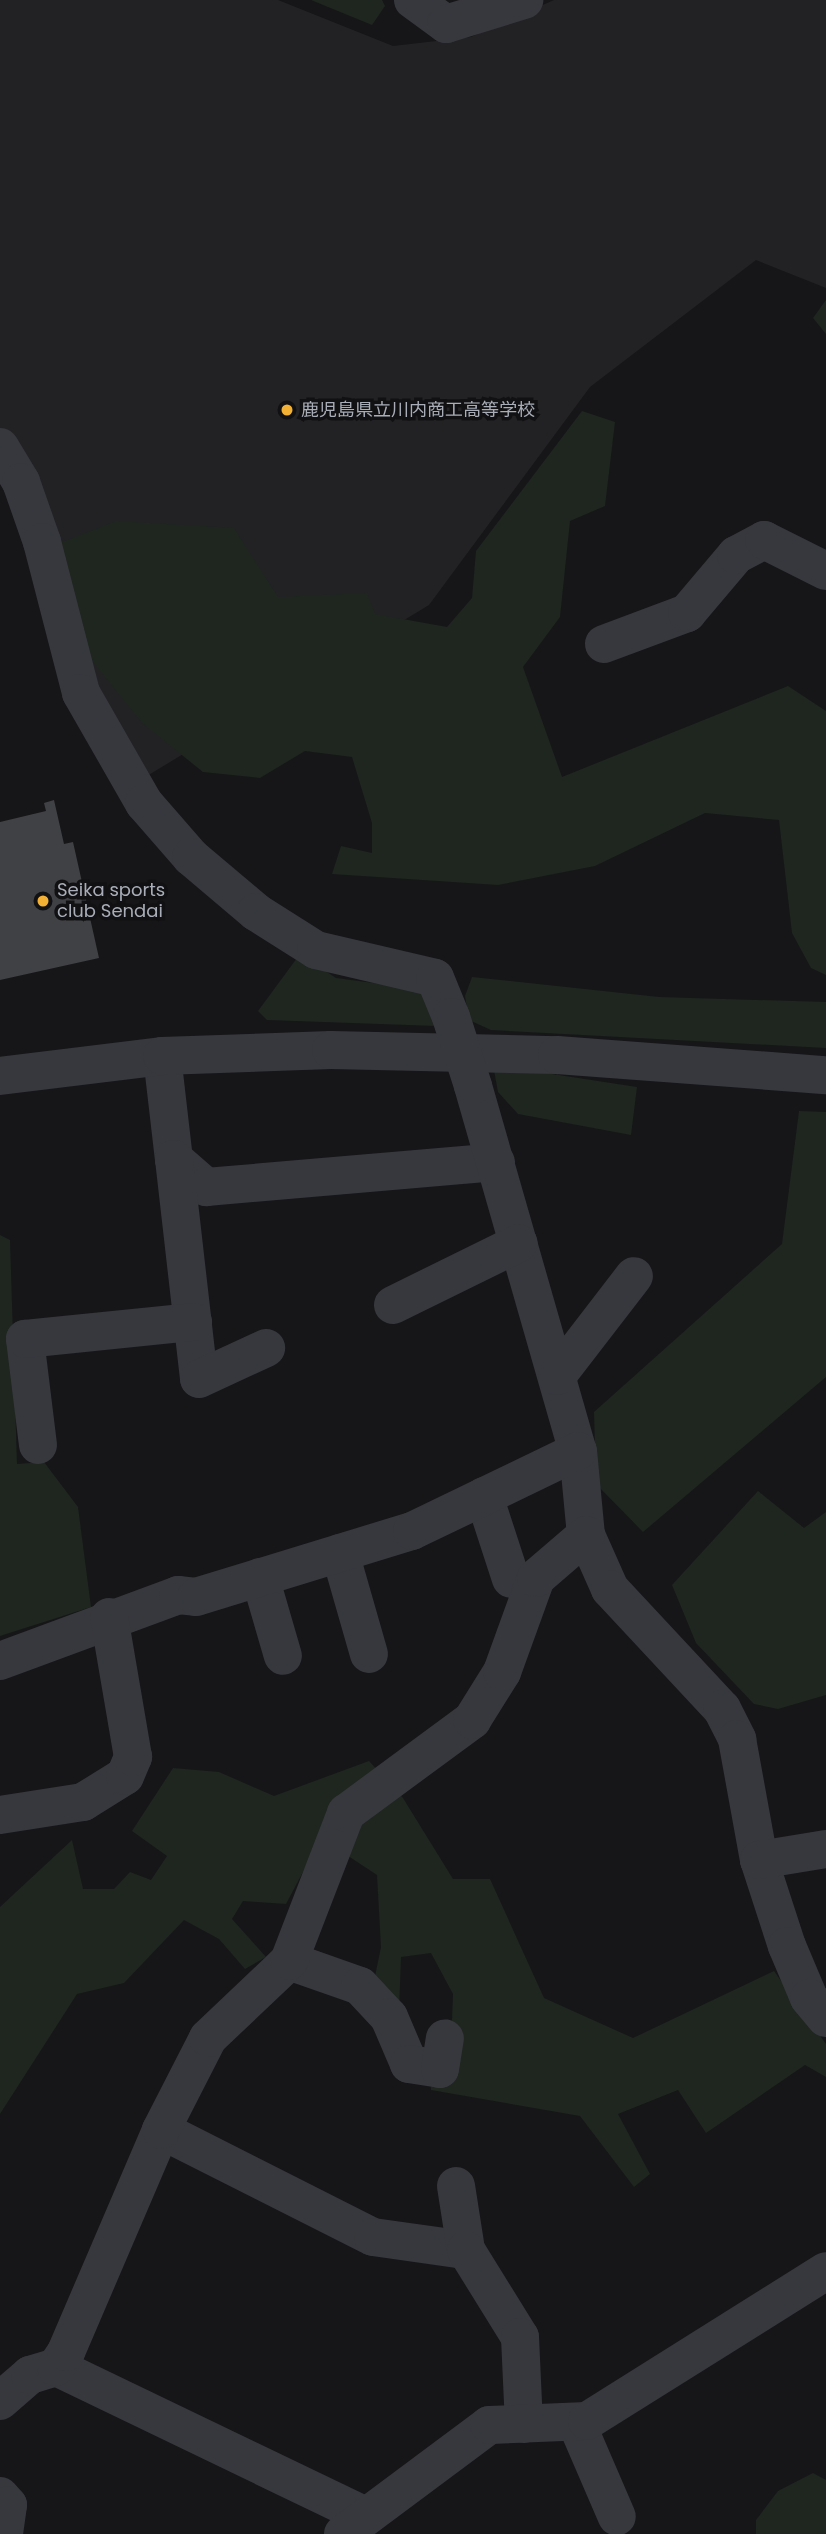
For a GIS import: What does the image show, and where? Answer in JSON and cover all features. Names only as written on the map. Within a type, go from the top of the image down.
[{"type":"street","points":[[413,0],[446,24],[524,0]]},
{"type":"street","points":[[0,447],[21,482],[42,542],[82,693],[144,803],[191,857],[256,912],[316,950],[435,978],[452,1017],[496,1162],[578,1451],[586,1535],[610,1589],[723,1709],[737,1739],[759,1860],[820,2004]]},
{"type":"street","points":[[604,644],[687,613],[736,555],[764,540],[826,571]]},
{"type":"street","points":[[0,1076],[162,1056],[331,1050],[557,1055],[826,1075]]},
{"type":"street","points":[[162,1056],[199,1379],[266,1348]]},
{"type":"street","points":[[174,1158],[206,1187],[496,1162]]},
{"type":"street","points":[[393,1305],[519,1243]]},
{"type":"street","points":[[556,1376],[634,1276]]},
{"type":"street","points":[[38,1445],[25,1339],[193,1322]]},
{"type":"street","points":[[0,1661],[109,1617],[260,1577],[412,1531],[578,1451]]},
{"type":"street","points":[[484,1496],[511,1579]]},
{"type":"street","points":[[56,2367],[161,2130],[208,2038],[289,1961],[346,1814],[471,1720],[502,1672],[536,1578],[586,1535]]},
{"type":"street","points":[[340,1553],[369,1654]]},
{"type":"street","points":[[260,1577],[283,1656]]},
{"type":"street","points":[[0,1815],[83,1802],[125,1776],[133,1757],[109,1617]]},
{"type":"street","points":[[759,1860],[826,1849]]},
{"type":"street","points":[[289,1961],[359,1986],[389,2017],[409,2064],[440,2068],[445,2038]]},
{"type":"street","points":[[161,2130],[373,2237],[466,2250]]},
{"type":"street","points":[[456,2186],[466,2250],[520,2337],[524,2424]]},
{"type":"street","points":[[0,2401],[30,2375],[56,2367],[355,2525],[489,2425],[587,2421],[826,2270]]},
{"type":"street","points":[[576,2422],[617,2517]]},
{"type":"street","points":[[0,2496],[8,2505],[4,2534]]},
{"type":"shaded area","name":"鹿児島県立川内商工高等学校","points":[[0,0],[278,0],[393,46],[471,37],[554,0],[826,0],[826,288],[756,260],[590,387],[429,605],[142,779],[108,729],[0,432]]},
{"type":"shaded area","points":[[311,0],[382,0],[385,6],[372,25]]},
{"type":"shaded area","points":[[826,300],[826,334],[813,318]]},
{"type":"shaded area","points":[[582,411],[615,422],[605,506],[570,521],[560,617],[523,667],[562,777],[788,686],[826,711],[826,975],[811,968],[792,933],[779,820],[705,813],[595,866],[498,885],[332,874],[341,846],[372,853],[372,823],[352,757],[305,751],[260,778],[203,772],[142,723],[93,662],[55,545],[116,521],[234,528],[278,597],[367,593],[375,614],[447,627],[472,598],[476,551]]},
{"type":"shaded area","points":[[300,954],[336,978],[426,990],[436,1026],[267,1020],[258,1011]]},
{"type":"shaded area","points":[[472,977],[659,997],[826,1002],[826,1048],[491,1030],[469,1020],[465,996]]},
{"type":"shaded area","points":[[493,1065],[637,1087],[631,1135],[518,1114],[498,1092]]},
{"type":"shaded area","points":[[799,1111],[826,1112],[826,1377],[643,1532],[596,1484],[594,1412],[782,1244]]},
{"type":"shaded area","points":[[0,1235],[10,1240],[17,1464],[44,1462],[78,1507],[91,1607],[0,1636]]},
{"type":"shaded area","points":[[758,1491],[804,1528],[826,1512],[826,1695],[778,1709],[754,1704],[696,1643],[672,1585]]},
{"type":"shaded area","points":[[369,1761],[403,1798],[453,1879],[490,1879],[544,1998],[633,2038],[774,1971],[826,2044],[826,2077],[805,2065],[706,2133],[678,2090],[618,2114],[650,2174],[634,2187],[580,2116],[431,2090],[430,2078],[450,2071],[453,1994],[431,1953],[401,1957],[399,2012],[373,1986],[381,1947],[377,1875],[321,1838],[286,1904],[243,1901],[232,1919],[266,1957],[245,1969],[219,1939],[184,1920],[124,1983],[77,1994],[0,2114],[0,1907],[72,1840],[83,1889],[114,1889],[130,1872],[151,1880],[167,1856],[132,1831],[173,1768],[219,1772],[274,1796]]},
{"type":"shaded area","points":[[813,2473],[826,2480],[826,2534],[756,2534],[756,2520],[778,2491]]},
{"type":"building","name":"Seika sports club Sendai","points":[[54,800],[64,844],[73,842],[99,958],[0,980],[0,822],[46,811],[44,803]]},
{"type":"place","name":"鹿児島県立川内商工高等学校","points":[[287,410]]},
{"type":"place","name":"Seika sports club Sendai","points":[[43,901]]}]
